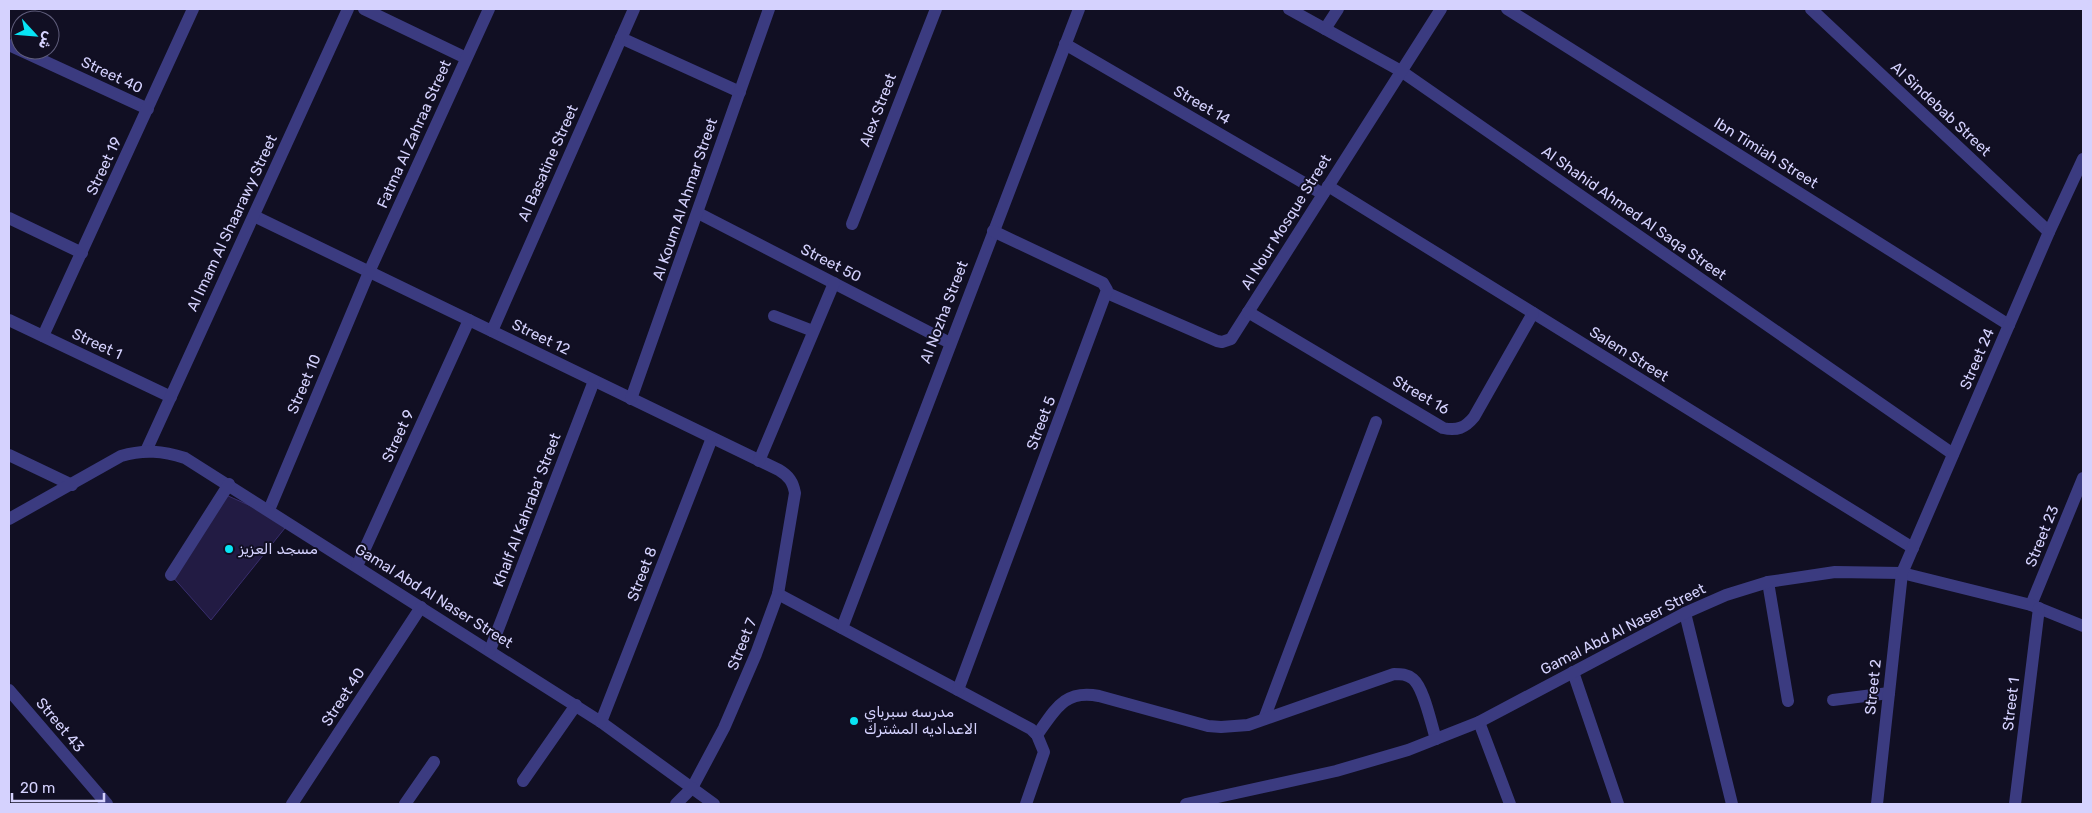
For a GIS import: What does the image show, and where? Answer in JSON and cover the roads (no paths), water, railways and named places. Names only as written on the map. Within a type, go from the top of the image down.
[{"type":"street","name":"Street 19","points":[[43,336],[193,9]]},
{"type":"street","name":"Al Imam Al Shaarawy Street","points":[[146,451],[348,9]]},
{"type":"street","points":[[364,9],[466,58]]},
{"type":"street","name":"Fatma Al Zahraa Street","points":[[369,272],[488,9]]},
{"type":"street","name":"Al Basatine Street","points":[[492,331],[634,9]]},
{"type":"street","name":"Al Koum Al Ahmar Street","points":[[631,399],[769,9]]},
{"type":"street","name":"Alex Street","points":[[852,224],[936,9]]},
{"type":"street","name":"Al Nozha Street","points":[[842,628],[1079,9]]},
{"type":"street","name":"Al Shahid Ahmed Al Saqa Street","points":[[1289,9],[1401,71],[1953,454]]},
{"type":"street","points":[[1325,29],[1338,9]]},
{"type":"street","name":"Al Nour Mosque Street","points":[[1107,293],[1222,342],[1231,339],[1441,9]]},
{"type":"street","name":"Ibn Timiah Street","points":[[1507,9],[2009,326]]},
{"type":"street","name":"Al Sindebab Street","points":[[1811,9],[2049,232]]},
{"type":"street","points":[[621,38],[740,92]]},
{"type":"street","name":"Street 14","points":[[1065,44],[1326,190]]},
{"type":"street","name":"Street 40","points":[[9,45],[148,109]]},
{"type":"street","name":"Street 24","points":[[1902,573],[2049,232],[2083,159]]},
{"type":"street","name":"Salem Street","points":[[1326,190],[1533,313],[1913,548]]},
{"type":"street","name":"Street 50","points":[[698,212],[950,343]]},
{"type":"street","name":"Street 12","points":[[254,216],[759,461],[787,476],[793,483],[796,493],[794,502]]},
{"type":"street","points":[[9,218],[82,253]]},
{"type":"street","points":[[993,231],[1103,283],[1107,288],[1107,293]]},
{"type":"street","name":"Street 10","points":[[269,510],[369,272]]},
{"type":"street","points":[[759,461],[834,283]]},
{"type":"street","name":"Street 5","points":[[958,690],[1107,293]]},
{"type":"street","name":"Street 16","points":[[1248,312],[1443,428],[1451,430],[1461,428],[1474,417],[1533,313]]},
{"type":"street","points":[[774,316],[813,331]]},
{"type":"street","name":"Street 1","points":[[9,320],[171,397]]},
{"type":"street","name":"Street 9","points":[[357,566],[469,320]]},
{"type":"street","name":"Khalf Al Kahraba' Street","points":[[490,650],[594,380]]},
{"type":"street","points":[[1264,719],[1376,422]]},
{"type":"street","name":"Street 8","points":[[601,722],[712,438]]},
{"type":"street","name":"Gamal Abd Al Naser Street","points":[[9,519],[121,456],[134,452],[160,451],[185,458],[229,484],[576,705],[714,804]]},
{"type":"street","points":[[9,455],[72,485]]},
{"type":"street","name":"Street 23","points":[[2035,607],[2083,478]]},
{"type":"street","points":[[171,574],[229,484]]},
{"type":"street","name":"Street 7","points":[[676,804],[692,788],[724,728],[756,654],[778,594],[794,502]]},
{"type":"street","name":"Gamal Abd Al Naser Street","points":[[1186,804],[1336,771],[1408,750],[1479,722],[1685,613],[1726,595],[1768,582],[1835,572],[1902,573],[2035,607],[2083,626]]},
{"type":"street","name":"Street 2","points":[[1877,804],[1902,573]]},
{"type":"street","points":[[1768,582],[1788,701]]},
{"type":"street","points":[[778,594],[1031,729],[1037,735],[1044,752],[1026,804]]},
{"type":"street","name":"Street 40","points":[[292,804],[421,607]]},
{"type":"street","name":"Street 1","points":[[2015,804],[2035,607]]},
{"type":"street","points":[[1685,613],[1732,804]]},
{"type":"street","points":[[1573,672],[1618,804]]},
{"type":"street","points":[[1037,735],[1057,707],[1066,699],[1076,695],[1088,694],[1208,726],[1235,727],[1264,719],[1394,674],[1401,674],[1408,676],[1418,684],[1436,739]]},
{"type":"street","name":"Street 43","points":[[9,690],[107,804]]},
{"type":"street","points":[[1833,700],[1889,693]]},
{"type":"street","points":[[523,781],[576,705]]},
{"type":"street","points":[[1479,722],[1510,804]]},
{"type":"street","points":[[405,804],[434,762]]},
{"type":"place","name":"مسجد العزيز","points":[[229,549]]},
{"type":"place","name":"مدرسه سبرباي الاعداديه المشترك","points":[[854,721]]}]
